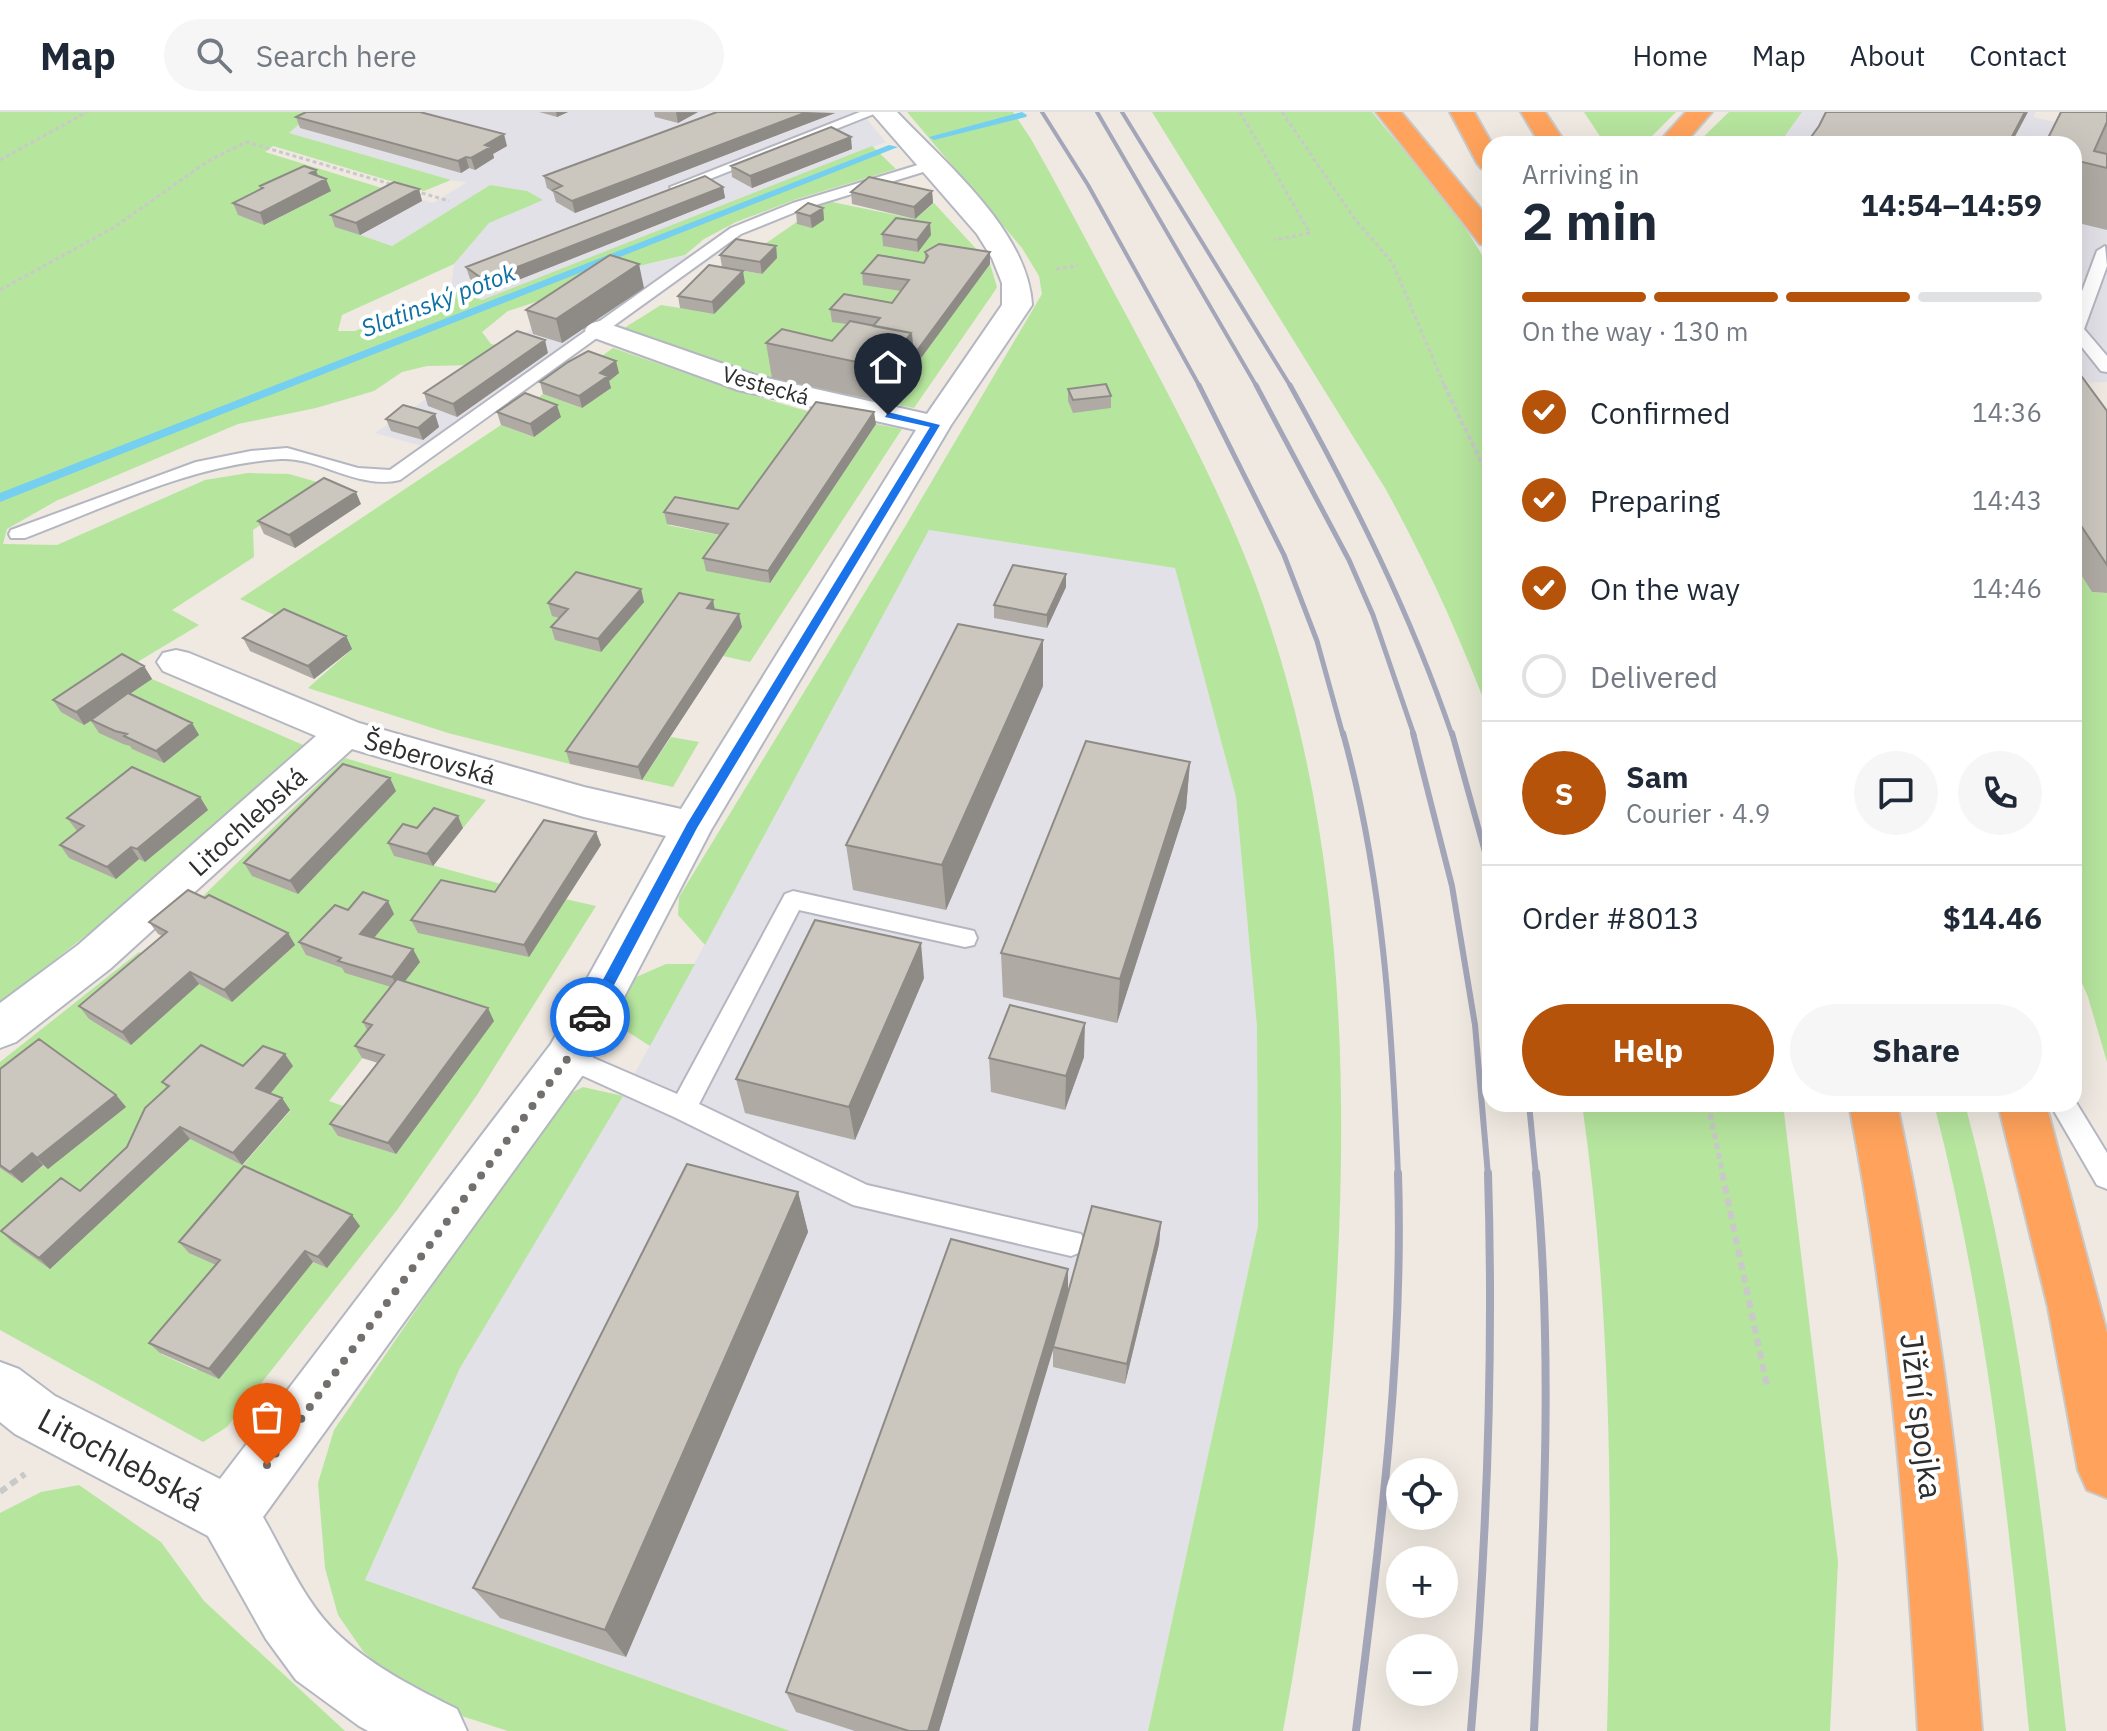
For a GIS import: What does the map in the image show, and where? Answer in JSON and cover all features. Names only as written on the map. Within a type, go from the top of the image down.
[{"type":"highway","points":[[1388,112],[1482,228]]},
{"type":"highway","points":[[1462,112],[1482,148]]},
{"type":"highway","points":[[1533,112],[1548,136]]},
{"type":"highway","points":[[1678,136],[1700,112]]},
{"type":"highway","name":"Jižní spojka","points":[[1874,1112],[1908,1302],[1934,1510],[1950,1731]]},
{"type":"highway","points":[[2024,1112],[2075,1307],[2107,1470]]},
{"type":"street","points":[[229,1515],[568,1058],[692,827],[935,425],[1011,316],[1019,295],[1015,275],[998,240],[883,112]]},
{"type":"street","name":"Vestecká","points":[[600,330],[749,383],[935,425]]},
{"type":"street","name":"Šeberovská","points":[[176,662],[345,733],[584,802],[692,827]]},
{"type":"street","name":"Litochlebská","points":[[0,1029],[94,957],[345,733]]},
{"type":"street","name":"Litochlebská","points":[[0,1388],[35,1415],[229,1515],[287,1618],[318,1658],[381,1704],[435,1731]]},
{"type":"lane","points":[[657,195],[872,112]]},
{"type":"lane","points":[[18,534],[202,466],[251,456],[287,453],[357,473],[394,476],[600,330],[715,243],[917,150]]},
{"type":"lane","points":[[2082,313],[2105,251]]},
{"type":"lane","points":[[2082,336],[2107,367]]},
{"type":"lane","points":[[683,1109],[793,900],[965,938]]},
{"type":"lane","points":[[568,1058],[683,1109],[863,1196],[1071,1243]]},
{"type":"lane","points":[[2068,1112],[2107,1177]]},
{"type":"path","points":[[0,160],[87,112]]},
{"type":"path","points":[[1240,112],[1310,233],[1274,240]]},
{"type":"path","points":[[1282,112],[1354,218],[1392,262],[1449,398],[1482,464]]},
{"type":"path","points":[[0,290],[56,261],[151,204],[226,148],[246,142],[449,201]]},
{"type":"path","points":[[1710,1112],[1767,1386]]},
{"type":"shaded area","points":[[313,112],[861,112],[886,142],[482,300],[451,290],[454,264],[489,223],[542,200],[490,185],[392,246],[335,227],[398,193],[433,203],[467,182],[288,133]]},
{"type":"shaded area","points":[[1776,112],[2036,112],[2033,117],[2107,134],[2107,382],[2082,383],[2082,136],[1761,136]]},
{"type":"shaded area","points":[[731,245],[440,451],[375,433],[618,271]]},
{"type":"shaded area","points":[[929,530],[1175,568],[1236,797],[1257,1027],[1258,1226],[1148,1731],[790,1731],[365,1580],[460,1368],[629,1084]]},
{"type":"green space","points":[[0,112],[313,112],[289,133],[451,180],[424,191],[273,146],[265,152],[398,193],[337,227],[392,246],[490,185],[527,191],[543,200],[489,223],[454,264],[342,315],[338,331],[355,331],[451,290],[482,300],[872,146],[896,169],[797,199],[736,222],[704,239],[685,255],[618,271],[582,295],[539,301],[508,311],[482,332],[491,344],[504,346],[477,365],[427,366],[402,372],[374,391],[316,408],[238,424],[56,501],[7,529],[3,544],[57,545],[205,480],[248,473],[289,474],[324,484],[253,530],[254,557],[172,610],[199,625],[129,667],[84,725],[152,679],[303,745],[94,929],[0,1003]],"holes":[[[329,191],[265,225],[239,215]]]},
{"type":"green space","points":[[907,112],[1013,112],[1031,139],[1170,398],[1230,521],[1256,585],[1286,676],[1308,769],[1324,864],[1335,959],[1340,1055],[1339,1247],[1333,1342],[1313,1538],[1283,1731],[1148,1731],[1258,1226],[1257,1027],[1236,797],[1175,568],[929,530],[705,945],[678,915],[679,897],[906,525],[1042,294],[1039,276],[1022,248]]},
{"type":"green space","points":[[1152,112],[1372,112],[1436,188],[1482,256],[1482,695],[1442,600],[1385,488]]},
{"type":"green space","points":[[1584,112],[1676,112],[1652,136],[1600,136]]},
{"type":"green space","points":[[1729,112],[1802,112],[1785,136],[1704,136]]},
{"type":"green space","points":[[827,201],[915,219],[934,203],[990,264],[997,287],[914,408],[888,403],[934,340],[910,293],[881,331],[787,364],[772,378],[621,330],[661,305],[680,308],[722,267],[762,274],[777,258],[752,253]]},
{"type":"green space","points":[[613,348],[735,390],[817,414],[740,522],[667,525],[729,537],[770,583],[876,424],[902,429],[750,662],[723,656],[741,627],[599,721],[570,764],[448,733],[308,688],[351,650],[240,599],[501,425],[534,437],[560,418],[533,402],[543,394],[582,408],[610,389],[591,364]]},
{"type":"green space","points":[[2082,576],[2092,592],[2107,593],[2107,1062],[2082,983]]},
{"type":"green space","points":[[671,737],[699,742],[673,787],[642,780]]},
{"type":"green space","points":[[345,758],[486,800],[463,828],[439,821],[395,855],[596,906],[477,1095],[397,1210],[227,1427],[203,1442],[0,1330],[0,1168],[22,1183],[43,1165],[48,1169],[0,1089],[0,1062],[139,952],[156,962],[89,1019],[131,1044],[196,903]],"holes":[[[393,913],[367,946],[419,962],[399,989],[307,955]],[[379,1037],[396,1154],[338,1136],[357,1111],[329,1101]],[[293,1066],[265,1100],[290,1111],[243,1165],[190,1139],[51,1268],[90,1202]],[[359,1226],[327,1268],[313,1262],[196,1370],[161,1354],[229,1271]]]},
{"type":"green space","points":[[666,964],[695,964],[650,1046],[620,1027],[613,1010],[634,978]]},
{"type":"green space","points":[[583,1087],[623,1096],[460,1368],[365,1580],[790,1731],[508,1731],[437,1708],[395,1683],[363,1651],[338,1615],[325,1568],[318,1483],[334,1430],[552,1111],[567,1095]]},
{"type":"green space","points":[[1583,1112],[1784,1112],[1838,1562],[1830,1731],[1607,1731],[1610,1574],[1608,1417],[1592,1182]]},
{"type":"green space","points":[[1936,1112],[1967,1112],[2001,1259],[2028,1415],[2066,1731],[2029,1731],[1994,1415],[1952,1181]]},
{"type":"green space","points":[[79,1485],[161,1542],[204,1601],[345,1731],[0,1731],[0,1513],[41,1492]]},
{"type":"building","points":[[306,112],[420,112],[504,134],[485,145],[491,147],[458,161],[296,117]]},
{"type":"building","points":[[717,112],[807,112],[572,201],[553,190],[562,186],[544,176]]},
{"type":"building","points":[[1826,112],[2025,112],[2012,136],[1812,136]]},
{"type":"building","points":[[2061,112],[2107,112],[2107,122],[2094,151],[2107,154],[2107,168],[2082,162],[2082,136],[2049,136]]},
{"type":"building","points":[[831,127],[851,137],[750,176],[731,166]]},
{"type":"building","points":[[304,166],[316,170],[310,173],[326,179],[260,213],[233,203],[263,188],[260,186]]},
{"type":"building","points":[[705,176],[723,187],[484,280],[466,267]]},
{"type":"building","points":[[869,177],[932,191],[914,207],[851,192]]},
{"type":"building","points":[[394,182],[419,189],[356,223],[331,215]]},
{"type":"building","points":[[808,203],[823,208],[810,216],[796,212]]},
{"type":"building","points":[[896,218],[930,223],[917,240],[882,234]]},
{"type":"building","points":[[736,239],[776,246],[760,262],[720,255]]},
{"type":"building","points":[[939,244],[990,252],[913,356],[911,333],[873,326],[880,318],[830,309],[844,294],[892,303],[909,280],[862,273],[878,255],[924,263],[928,256],[925,252]]},
{"type":"building","points":[[610,255],[639,264],[556,319],[526,310]]},
{"type":"building","points":[[709,265],[743,271],[712,302],[678,296]]},
{"type":"building","points":[[850,321],[911,333],[885,368],[766,343],[782,329],[832,341]]},
{"type":"building","points":[[517,331],[545,340],[453,404],[424,393]]},
{"type":"building","points":[[588,351],[616,361],[600,373],[608,376],[579,396],[540,382],[568,362]]},
{"type":"building","points":[[2082,377],[2107,411],[2107,565],[2082,527]]},
{"type":"building","points":[[1106,384],[1111,396],[1073,400],[1068,389]]},
{"type":"building","points":[[525,393],[557,405],[530,424],[497,412]]},
{"type":"building","points":[[816,402],[874,412],[768,571],[703,558],[728,524],[664,512],[675,497],[738,509]]},
{"type":"building","points":[[403,405],[435,414],[418,428],[386,419]]},
{"type":"building","points":[[324,478],[356,492],[289,535],[258,521]]},
{"type":"building","points":[[1013,565],[1066,574],[1047,615],[994,605]]},
{"type":"building","points":[[576,572],[641,589],[598,639],[551,627],[568,609],[548,603]]},
{"type":"building","points":[[679,593],[713,600],[707,608],[739,614],[638,767],[566,751]]},
{"type":"building","points":[[284,609],[346,636],[308,666],[243,638]]},
{"type":"building","points":[[958,624],[1043,640],[942,865],[846,845]]},
{"type":"building","points":[[122,654],[144,666],[76,712],[53,700]]},
{"type":"building","points":[[128,693],[192,723],[156,751],[124,736],[127,734],[91,720]]},
{"type":"building","points":[[1086,741],[1190,762],[1120,979],[1001,953]]},
{"type":"building","points":[[343,764],[390,778],[290,881],[244,863]]},
{"type":"building","points":[[132,767],[200,797],[137,849],[131,847],[107,867],[60,845],[84,826],[67,818]]},
{"type":"building","points":[[434,808],[458,816],[427,854],[388,843],[403,824],[417,828]]},
{"type":"building","points":[[544,820],[596,832],[524,945],[411,920],[441,880],[495,892]]},
{"type":"building","points":[[188,890],[205,898],[209,895],[288,933],[224,990],[190,972],[122,1032],[79,1006],[167,932],[149,922]]},
{"type":"building","points":[[363,892],[388,901],[360,934],[413,949],[392,977],[338,961],[341,958],[299,942],[335,905],[348,910]]},
{"type":"building","points":[[815,920],[921,943],[849,1107],[736,1079]]},
{"type":"building","points":[[397,979],[488,1008],[388,1143],[330,1124],[384,1055],[355,1046],[372,1025],[363,1022]]},
{"type":"building","points":[[1010,1005],[1085,1023],[1066,1076],[989,1058]]},
{"type":"building","points":[[39,1039],[116,1095],[37,1158],[32,1153],[10,1172],[0,1165],[0,1069]]},
{"type":"building","points":[[201,1045],[243,1066],[263,1046],[285,1054],[256,1088],[282,1098],[233,1153],[180,1127],[39,1258],[1,1231],[61,1178],[80,1191],[127,1147],[145,1108],[169,1086],[162,1082]]},
{"type":"building","points":[[687,1164],[798,1192],[605,1630],[473,1588]]},
{"type":"building","points":[[244,1166],[352,1215],[318,1257],[305,1251],[209,1369],[149,1343],[220,1260],[179,1242]]},
{"type":"building","points":[[1092,1206],[1161,1222],[1127,1364],[1053,1347]]},
{"type":"building","points":[[951,1239],[1068,1269],[928,1731],[909,1731],[786,1692]]},
{"type":"waterway","name":"Slatinský potok","points":[[934,137],[1022,115]]},
{"type":"waterway","name":"Slatinský potok","points":[[0,498],[893,147]]},
{"type":"railway","points":[[1042,112],[1088,185],[1200,387]]},
{"type":"railway","points":[[1097,112],[1257,387]]},
{"type":"railway","points":[[1122,112],[1291,387]]},
{"type":"railway","points":[[1256,385],[1349,560],[1373,615],[1414,735]]},
{"type":"railway","points":[[1290,385],[1336,470],[1399,600],[1452,735]]},
{"type":"railway","points":[[1200,387],[1284,555],[1317,641],[1343,735]]},
{"type":"railway","points":[[1343,733],[1368,842],[1383,952],[1398,1175]]},
{"type":"railway","points":[[1413,733],[1452,886],[1475,1025],[1482,1106]]},
{"type":"railway","points":[[1452,733],[1482,841]]},
{"type":"railway","points":[[1483,1112],[1488,1175]]},
{"type":"railway","points":[[1530,1112],[1536,1175]]},
{"type":"railway","points":[[1356,1731],[1388,1453],[1397,1313],[1398,1173]]},
{"type":"railway","points":[[1471,1731],[1488,1452],[1488,1173]]},
{"type":"railway","points":[[1534,1731],[1546,1382],[1536,1173]]},
{"type":"way so far","points":[[267,1465],[568,1058],[590,1017]]},
{"type":"route","points":[[590,1017],[692,827],[935,425],[888,415]]}]
